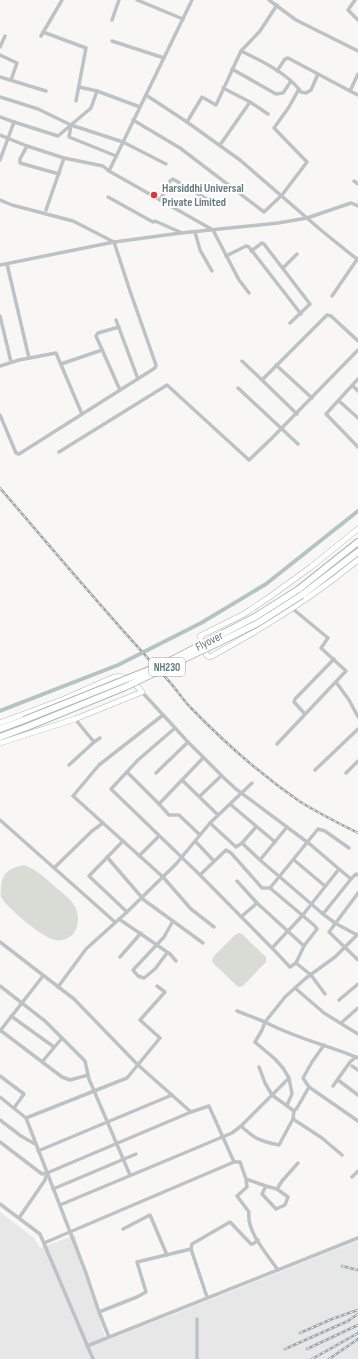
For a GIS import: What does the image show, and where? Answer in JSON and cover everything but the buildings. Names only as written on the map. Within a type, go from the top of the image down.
[{"type":"highway","name":"Flyover","points":[[0,729],[164,664],[255,617],[299,589],[358,542]]},
{"type":"highway","name":"Flyover","points":[[0,737],[125,687],[258,623],[302,595],[358,552]]},
{"type":"street","points":[[41,36],[62,0]]},
{"type":"street","points":[[112,20],[119,0]]},
{"type":"street","points":[[137,0],[183,19]]},
{"type":"street","points":[[109,171],[192,0]]},
{"type":"street","points":[[269,0],[296,20],[358,51]]},
{"type":"street","points":[[355,0],[348,10],[358,20]]},
{"type":"street","points":[[187,122],[202,97],[216,105],[241,51],[260,31],[277,5]]},
{"type":"street","points":[[43,32],[86,48],[76,101]]},
{"type":"street","points":[[0,47],[5,36]]},
{"type":"street","points":[[112,41],[164,58]]},
{"type":"street","points":[[241,51],[272,67],[296,85],[300,92],[306,93],[311,90],[318,74]]},
{"type":"street","points":[[0,55],[17,63],[11,80]]},
{"type":"street","points":[[277,71],[285,59],[288,58],[358,95]]},
{"type":"street","points":[[232,69],[276,94],[283,93],[291,81]]},
{"type":"street","points":[[350,91],[358,74]]},
{"type":"street","points":[[0,77],[46,92]]},
{"type":"street","points":[[78,88],[97,91],[140,107]]},
{"type":"street","points":[[223,88],[250,102],[268,114]]},
{"type":"street","points":[[133,120],[180,148],[264,212],[281,195],[307,162],[274,128],[289,107],[299,89]]},
{"type":"street","points":[[0,117],[58,136],[91,108],[97,91]]},
{"type":"street","points":[[146,95],[240,160],[307,218],[358,259],[332,296]]},
{"type":"street","points":[[0,97],[38,109],[71,125],[123,142],[166,164]]},
{"type":"street","points":[[220,145],[250,102]]},
{"type":"street","points":[[0,160],[14,122]]},
{"type":"street","points":[[71,125],[69,137],[116,156]]},
{"type":"street","points":[[0,135],[27,146],[64,158],[103,166],[109,171],[213,230],[239,280],[249,293]]},
{"type":"street","points":[[27,146],[20,159],[20,163],[59,174]]},
{"type":"street","points":[[46,210],[64,158]]},
{"type":"street","points":[[160,200],[170,181],[173,179],[215,204]]},
{"type":"street","points":[[354,181],[358,184]]},
{"type":"street","points":[[108,197],[153,222],[155,221],[181,233]]},
{"type":"street","points":[[0,200],[12,205],[73,221],[114,242],[156,365],[155,368],[138,379],[18,454],[16,453],[0,415]]},
{"type":"street","points":[[0,265],[114,242],[181,233],[278,223],[307,218],[351,203],[358,206]]},
{"type":"street","points":[[195,232],[200,250],[212,271]]},
{"type":"street","points":[[251,251],[262,243],[264,244],[310,304],[290,323]]},
{"type":"street","points":[[226,256],[246,246],[249,247],[300,314]]},
{"type":"street","points":[[283,268],[296,254]]},
{"type":"street","points":[[6,264],[29,358]]},
{"type":"street","points":[[262,380],[327,315],[331,316],[358,341]]},
{"type":"street","points":[[0,316],[11,362]]},
{"type":"street","points":[[116,320],[138,379]]},
{"type":"street","points":[[119,328],[97,334],[96,337],[120,390]]},
{"type":"street","points":[[61,364],[102,350]]},
{"type":"street","points":[[60,452],[167,385],[249,460],[358,350]]},
{"type":"street","points":[[0,366],[29,358],[55,353],[57,354],[82,414]]},
{"type":"street","points":[[242,361],[296,414]]},
{"type":"street","points":[[276,365],[312,398]]},
{"type":"street","points":[[358,380],[326,414],[358,447]]},
{"type":"street","points":[[352,386],[358,391]]},
{"type":"street","points":[[238,388],[298,444]]},
{"type":"street","points":[[338,401],[357,417]]},
{"type":"street","points":[[358,530],[268,598],[244,614],[200,636],[207,656],[210,657],[245,638],[293,609],[358,560]]},
{"type":"street","points":[[277,744],[346,671],[321,648],[328,638],[293,609]]},
{"type":"street","points":[[305,714],[294,702],[295,699],[334,660]]},
{"type":"street","points":[[0,723],[69,697],[114,677],[122,675],[126,676],[221,776],[308,843],[351,879]]},
{"type":"street","points":[[336,682],[349,700],[358,717]]},
{"type":"street","points":[[0,743],[75,719],[142,692]]},
{"type":"street","points":[[163,716],[99,765],[73,796],[163,877],[191,909],[214,927]]},
{"type":"street","points":[[75,719],[94,742]]},
{"type":"street","points":[[175,728],[138,760],[111,789],[200,875],[290,967],[296,963],[304,946],[317,929],[270,888],[262,888],[231,852],[226,850],[200,875]]},
{"type":"street","points":[[315,770],[357,732]]},
{"type":"street","points":[[69,764],[100,738]]},
{"type":"street","points":[[156,773],[188,742]]},
{"type":"street","points":[[159,804],[203,758]]},
{"type":"street","points":[[346,773],[358,761]]},
{"type":"street","points":[[127,772],[169,815],[178,815],[200,836]]},
{"type":"street","points":[[200,796],[221,776]]},
{"type":"street","points":[[182,780],[218,815]]},
{"type":"street","points":[[58,986],[86,949],[163,877],[200,836],[210,822],[252,783]]},
{"type":"street","points":[[230,804],[275,842]]},
{"type":"street","points":[[0,820],[115,922]]},
{"type":"street","points":[[210,822],[236,847],[242,843],[256,827]]},
{"type":"street","points":[[54,868],[103,823]]},
{"type":"street","points":[[260,860],[287,827]]},
{"type":"street","points":[[270,888],[318,829],[325,831],[349,848]]},
{"type":"street","points":[[139,856],[159,836]]},
{"type":"street","points":[[123,841],[89,876],[127,912]]},
{"type":"street","points":[[195,841],[214,861]]},
{"type":"street","points":[[242,843],[323,914],[358,935],[335,957],[306,978],[285,997],[265,1022],[255,1042],[275,1059],[289,1078],[292,1094],[287,1105]]},
{"type":"street","points":[[107,858],[143,896],[144,900],[204,943]]},
{"type":"street","points":[[294,860],[325,886]]},
{"type":"street","points":[[272,948],[302,916],[339,869]]},
{"type":"street","points":[[323,914],[351,879],[356,874],[358,875]]},
{"type":"street","points":[[236,881],[257,903],[304,946]]},
{"type":"street","points":[[358,893],[329,932],[358,960]]},
{"type":"street","points":[[240,917],[257,903]]},
{"type":"street","points":[[119,919],[156,944],[176,961]]},
{"type":"street","points":[[167,953],[155,969],[144,978],[138,976],[133,970],[164,936],[173,921]]},
{"type":"street","points":[[120,958],[141,933]]},
{"type":"street","points":[[0,950],[2,944],[74,999],[138,1064],[191,1112]]},
{"type":"street","points":[[296,963],[311,975],[325,994]]},
{"type":"street","points":[[43,976],[0,1030],[62,1077],[70,1080],[88,1075]]},
{"type":"street","points":[[339,1000],[358,984]]},
{"type":"street","points":[[0,986],[45,1021],[85,1060],[88,1075],[94,1091],[130,1175]]},
{"type":"street","points":[[26,1118],[127,1078],[160,1038],[140,1020],[165,992],[157,986]]},
{"type":"street","points":[[295,988],[324,1013],[358,1034]]},
{"type":"street","points":[[341,1023],[358,1008]]},
{"type":"street","points":[[237,1011],[265,1022],[284,1032],[357,1058]]},
{"type":"street","points":[[11,1016],[54,1047]]},
{"type":"street","points":[[42,1062],[62,1038]]},
{"type":"street","points":[[324,1045],[303,1078],[309,1087],[358,1121]]},
{"type":"street","points":[[333,1086],[350,1062],[357,1058]]},
{"type":"street","points":[[352,1066],[358,1070]]},
{"type":"street","points":[[259,1067],[265,1083],[272,1095],[294,1111]]},
{"type":"street","points":[[0,1076],[24,1094],[14,1108]]},
{"type":"street","points":[[60,1205],[232,1133],[241,1126],[289,1078]]},
{"type":"street","points":[[338,1080],[358,1095]]},
{"type":"street","points":[[241,1126],[249,1134],[260,1141],[279,1145],[293,1119],[294,1111],[309,1087]]},
{"type":"street","points":[[38,1151],[172,1095]]},
{"type":"street","points":[[0,1097],[26,1118],[109,1337]]},
{"type":"street","points":[[0,1142],[42,1174],[47,1174],[191,1112],[209,1106],[234,1162]]},
{"type":"street","points":[[293,1119],[322,1138],[342,1155]]},
{"type":"street","points":[[0,1120],[21,1136],[36,1144]]},
{"type":"street","points":[[53,1189],[136,1154]]},
{"type":"street","points":[[44,1243],[234,1162],[240,1162],[246,1178],[247,1187],[237,1196],[249,1212],[248,1220],[258,1240],[278,1270]]},
{"type":"street","points":[[277,1189],[298,1163]]},
{"type":"street","points":[[352,1177],[358,1171]]},
{"type":"street","points":[[18,1218],[45,1180],[47,1174]]},
{"type":"street","points":[[246,1178],[277,1189],[288,1197],[285,1205],[276,1209],[262,1194],[266,1186]]},
{"type":"street","points":[[0,1204],[40,1234],[93,1359]]},
{"type":"street","points":[[124,1228],[150,1215],[167,1255]]},
{"type":"street","points":[[207,1297],[191,1249],[192,1244],[230,1222],[251,1244],[258,1240]]},
{"type":"street","points":[[87,1346],[358,1238]]},
{"type":"street","points":[[100,1312],[146,1292],[137,1262],[191,1249]]},
{"type":"street","points":[[197,1319],[197,1359]]},
{"type":"shaded area","points":[[24,865],[40,874],[66,896],[76,908],[78,921],[77,926],[76,930],[70,937],[55,940],[47,937],[16,914],[4,902],[1,897],[1,883],[3,878],[11,869]]},
{"type":"shaded area","points":[[236,934],[242,934],[266,957],[266,962],[243,986],[239,987],[212,961],[213,957]]},
{"type":"shaded area","points":[[0,1212],[34,1238],[40,1248],[75,1235],[106,1341],[358,1241],[358,1359],[0,1359]]},
{"type":"waterway","points":[[0,711],[118,665],[201,623],[266,584],[358,511]]},
{"type":"railway","points":[[0,488],[103,608],[188,704],[216,733],[256,769],[299,801],[358,833]]},
{"type":"railway","points":[[342,1266],[358,1270]]},
{"type":"railway","points":[[300,1333],[332,1319],[358,1310]]},
{"type":"railway","points":[[285,1349],[348,1321],[358,1314]]},
{"type":"railway","points":[[307,1349],[358,1325]]},
{"type":"railway","points":[[312,1359],[358,1333]]},
{"type":"railway","points":[[329,1359],[358,1339]]},
{"type":"place","name":"Harsiddhi Universal Private Limited","points":[[154,195]]}]
